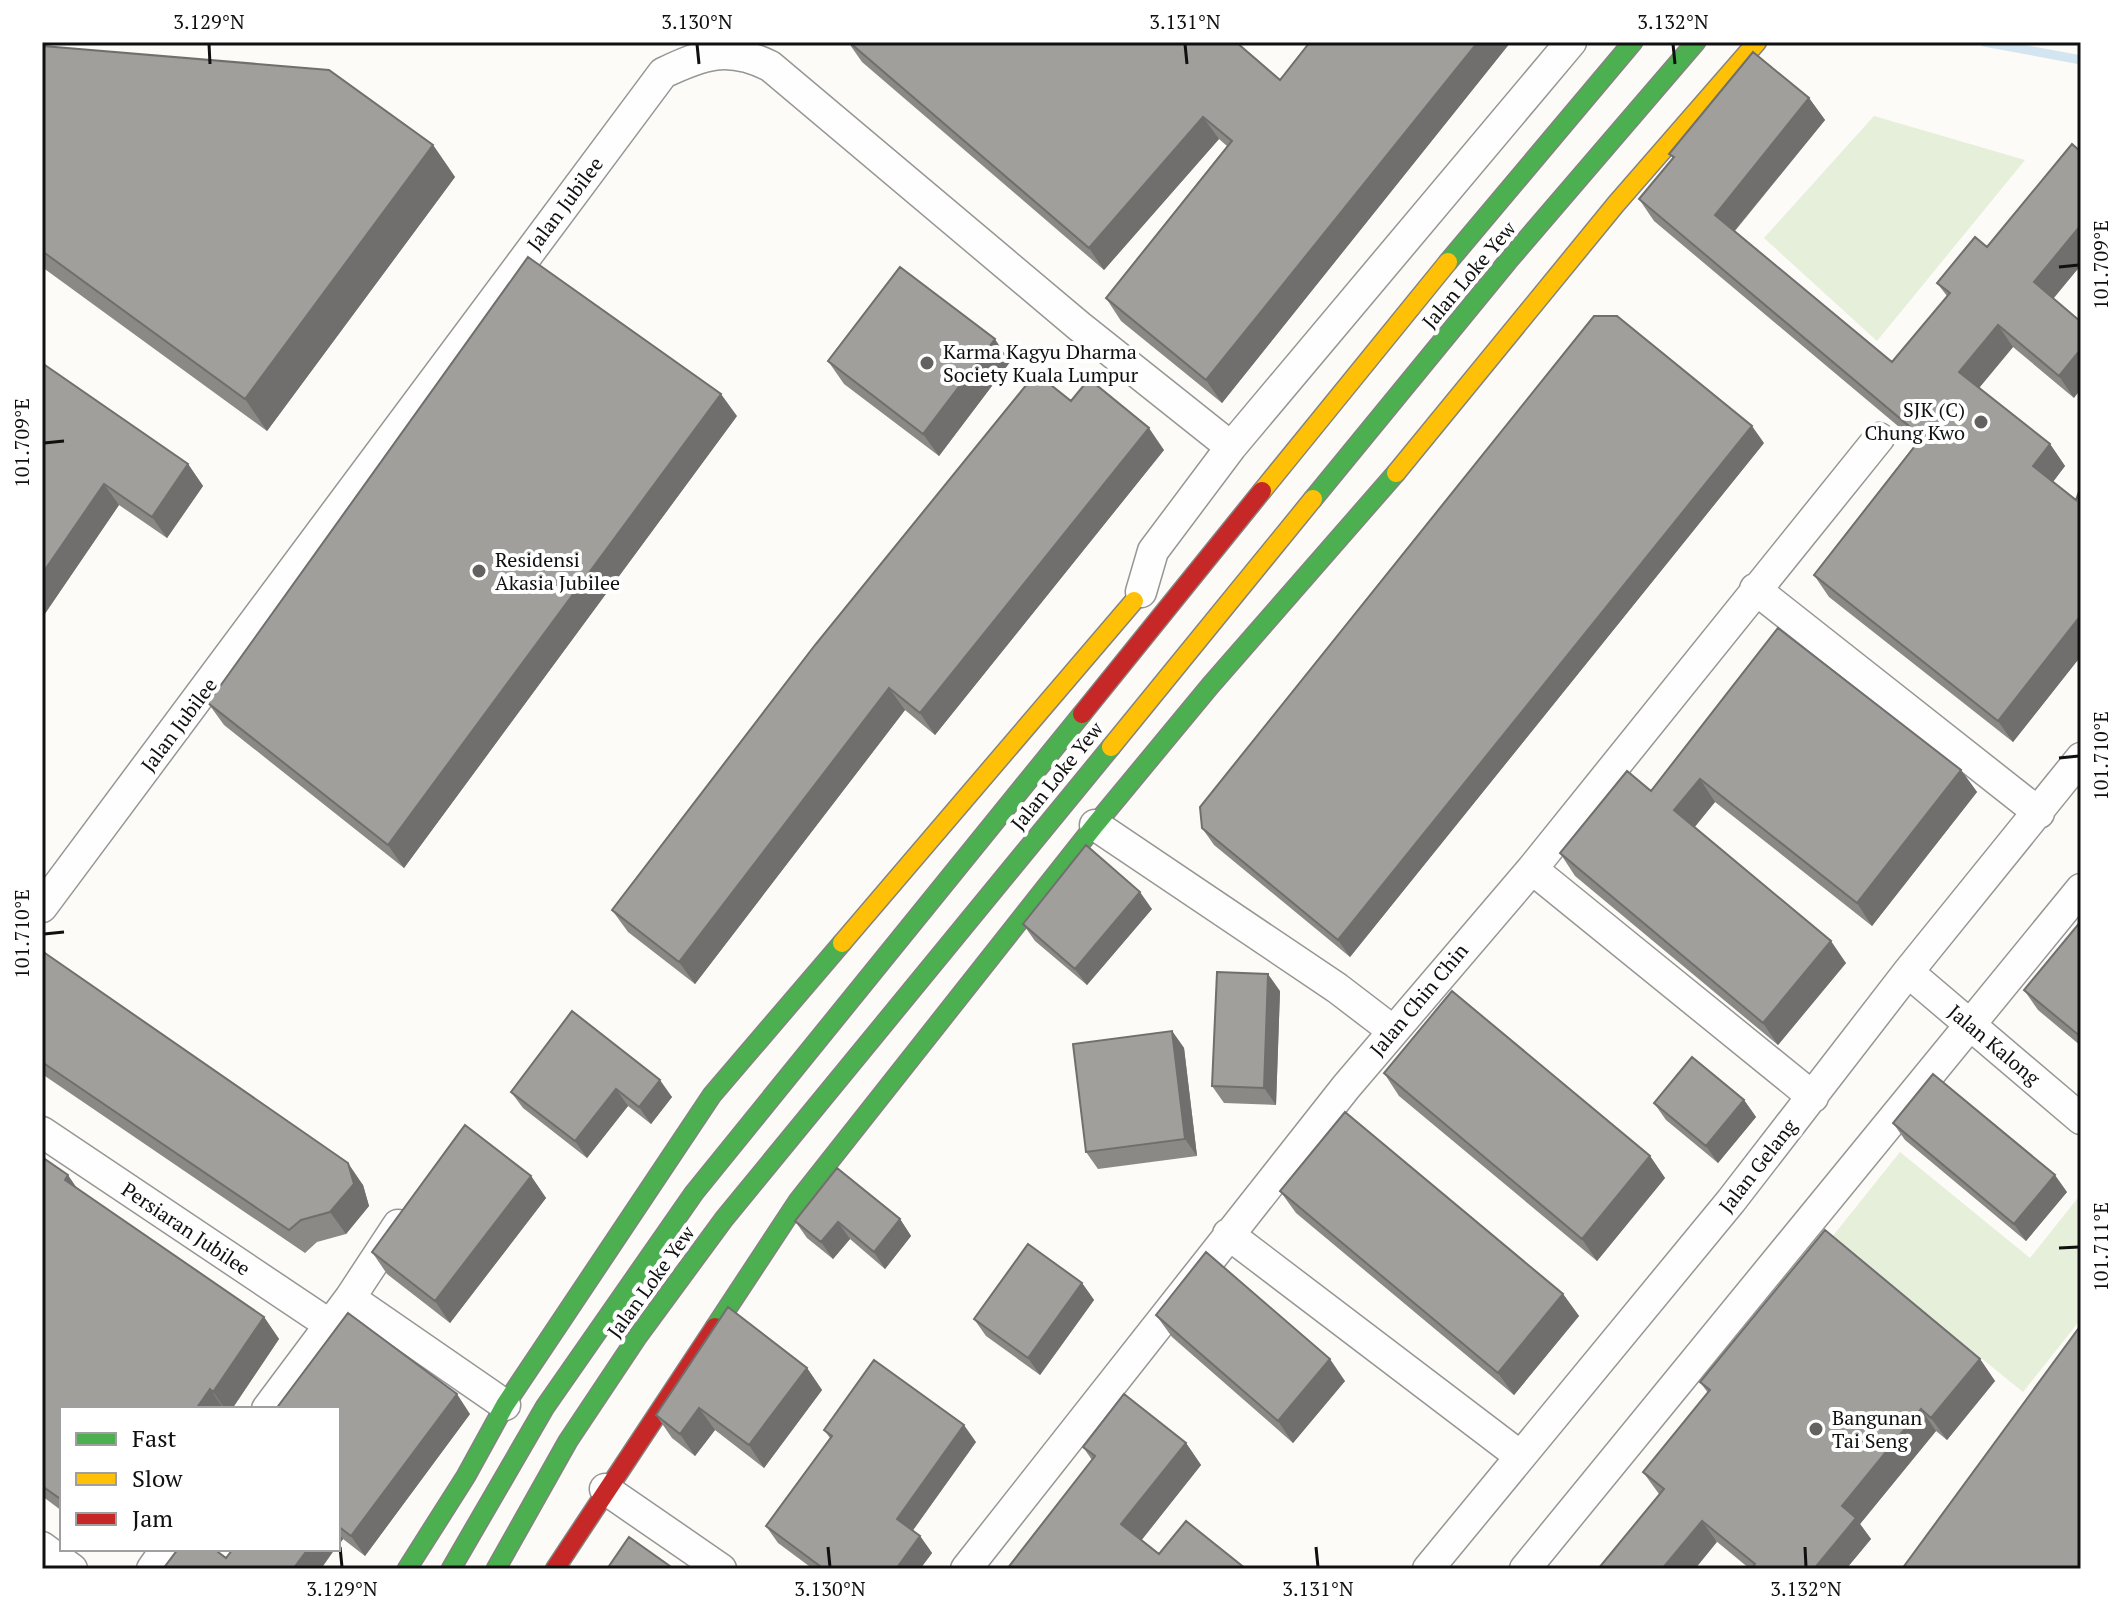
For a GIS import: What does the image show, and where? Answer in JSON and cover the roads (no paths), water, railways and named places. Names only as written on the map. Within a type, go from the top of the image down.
[{"type":"highway","name":"Jalan Loke Yew","points":[[451,1569],[545,1407],[694,1193],[1251,503],[1477,226],[1633,42]]},
{"type":"highway","name":"Jalan Loke Yew","points":[[496,1569],[568,1441],[638,1336],[724,1219],[1508,261],[1696,42]]},
{"type":"highway","points":[[555,1569],[798,1201],[1095,825],[1210,686],[1437,426],[1616,204],[1757,42]]},
{"type":"highway","points":[[1291,555],[1321,488]]},
{"type":"highway","points":[[1201,532],[1251,503]]},
{"type":"highway","points":[[407,1569],[466,1476],[505,1405],[712,1095],[1141,592],[1171,562]]},
{"type":"highway","points":[[1210,686],[1279,581]]},
{"type":"street","points":[[1141,592],[1153,551],[1231,447],[1571,42]]},
{"type":"street","name":"Jalan Jubilee","points":[[42,907],[663,73],[702,54],[747,54],[770,66],[1030,286],[1231,447]]},
{"type":"street","name":"Jalan Chin Chin","points":[[966,1569],[1392,1030],[1532,869],[1879,438]]},
{"type":"street","points":[[1755,589],[2039,813]]},
{"type":"street","name":"Jalan Gelang","points":[[1428,1569],[1813,1097],[1908,972],[2081,758]]},
{"type":"street","points":[[1095,825],[1337,988],[1392,1030]]},
{"type":"street","points":[[1532,869],[1813,1097]]},
{"type":"street","points":[[1525,1569],[2081,889]]},
{"type":"street","name":"Jalan Kalong","points":[[1908,972],[2081,1119]]},
{"type":"street","name":"Persiaran Jubilee","points":[[42,1132],[330,1325]]},
{"type":"street","points":[[268,1407],[350,1298],[411,1205]]},
{"type":"street","points":[[1228,1234],[1520,1456]]},
{"type":"street","points":[[350,1298],[505,1405]]},
{"type":"street","points":[[605,1489],[721,1569]]},
{"type":"street","points":[[42,1547],[72,1569]]},
{"type":"street","points":[[152,1569],[165,1551]]},
{"type":"waterway","points":[[1984,42],[2081,60]]},
{"type":"place","name":"Karma Kagyu Dharma Society Kuala Lumpur","points":[[927,363]]},
{"type":"place","name":"SJK (C) Chung Kwo","points":[[1981,422]]},
{"type":"place","name":"Residensi Akasia Jubilee","points":[[479,571]]},
{"type":"place","name":"Bangunan Tai Seng","points":[[1816,1429]]}]
